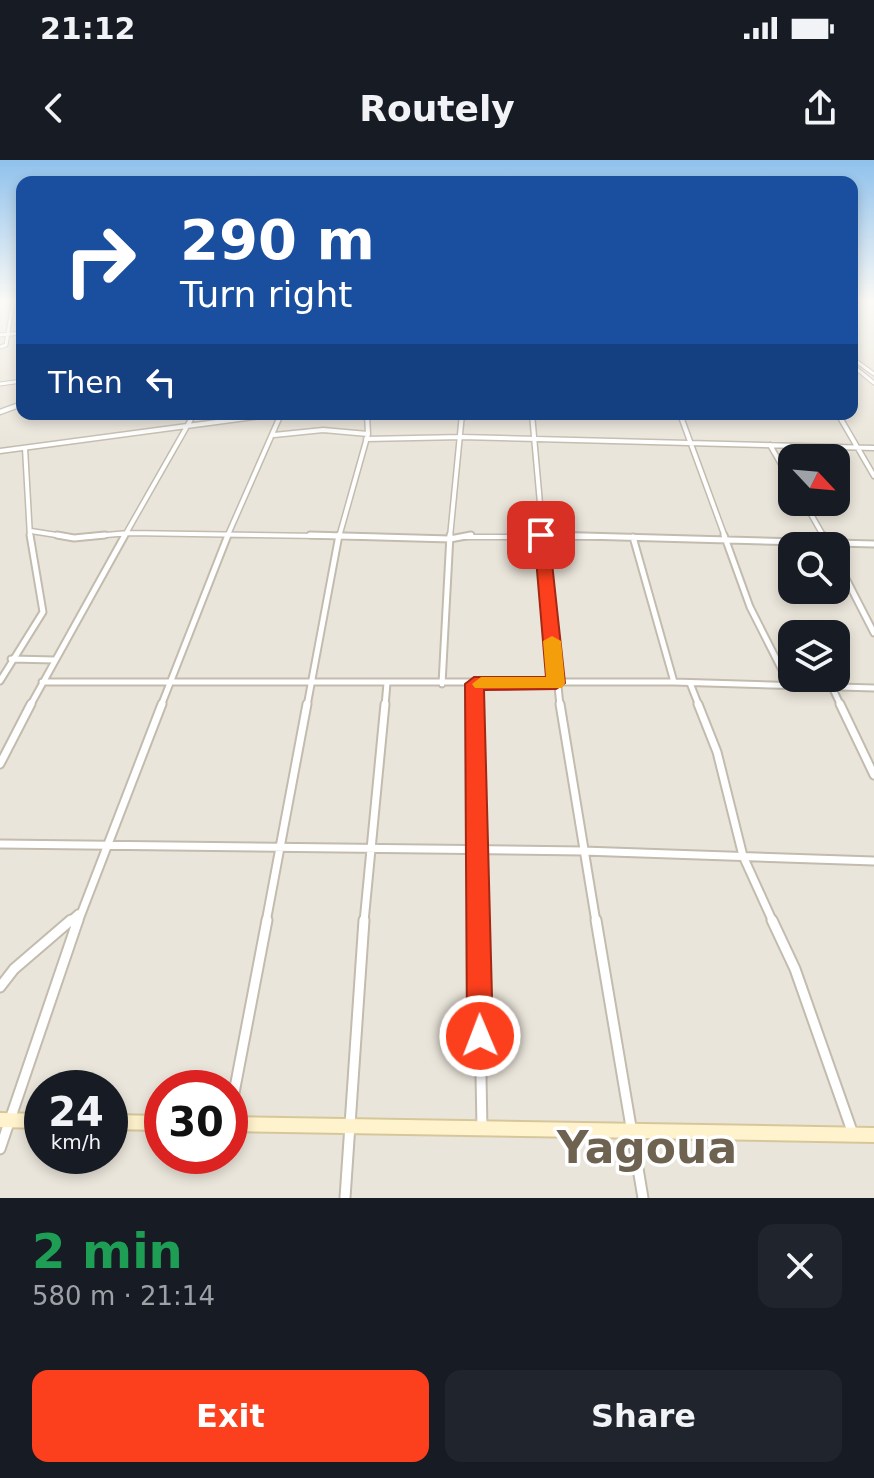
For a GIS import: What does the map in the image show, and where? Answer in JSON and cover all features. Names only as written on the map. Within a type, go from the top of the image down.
[{"type":"street","points":[[858,370],[874,383]]},
{"type":"street","points":[[0,764],[42,682],[191,420]]},
{"type":"street","points":[[0,451],[242,420]]},
{"type":"street","points":[[0,1149],[6,1120],[81,912],[229,533],[274,435],[277,420]]},
{"type":"street","points":[[238,1070],[309,683],[339,535],[367,436],[367,420]]},
{"type":"street","points":[[442,684],[450,539],[462,420]]},
{"type":"street","points":[[532,420],[556,683],[643,1198]]},
{"type":"street","points":[[682,420],[750,607],[778,662]]},
{"type":"street","points":[[841,420],[874,476]]},
{"type":"street","points":[[274,435],[323,430],[367,436],[874,448]]},
{"type":"street","points":[[770,445],[778,459]]},
{"type":"street","points":[[0,681],[43,612],[31,531],[25,448]]},
{"type":"street","points":[[31,531],[74,538],[129,533],[229,533],[450,539],[472,535],[541,535],[778,542]]},
{"type":"street","points":[[633,537],[674,682]]},
{"type":"street","points":[[850,544],[874,544]]},
{"type":"street","points":[[850,586],[874,633]]},
{"type":"street","points":[[11,659],[55,660]]},
{"type":"street","points":[[42,682],[674,682],[778,686]]},
{"type":"street","points":[[345,1198],[369,849],[387,683]]},
{"type":"street","points":[[690,683],[717,752],[743,856],[795,969],[853,1135]]},
{"type":"street","points":[[474,684],[482,1128]]},
{"type":"street","points":[[850,687],[874,688]]},
{"type":"street","points":[[834,692],[874,775]]},
{"type":"street","points":[[0,844],[583,851],[874,861]]},
{"type":"street","points":[[0,987],[14,969],[81,912]]},
{"type":"street","points":[[248,1124],[874,1135]]},
{"type":"shaded area","points":[[0,350],[16,350],[16,420],[858,420],[858,350],[874,350],[874,1198],[0,1198]]},
{"type":"slow traffic","points":[[481,684],[556,683],[552,641]]},
{"type":"district","name":"Yagoua","points":[[647,1147]]},
{"type":"route","points":[[480,1036],[474,684],[556,683],[541,535]]}]
